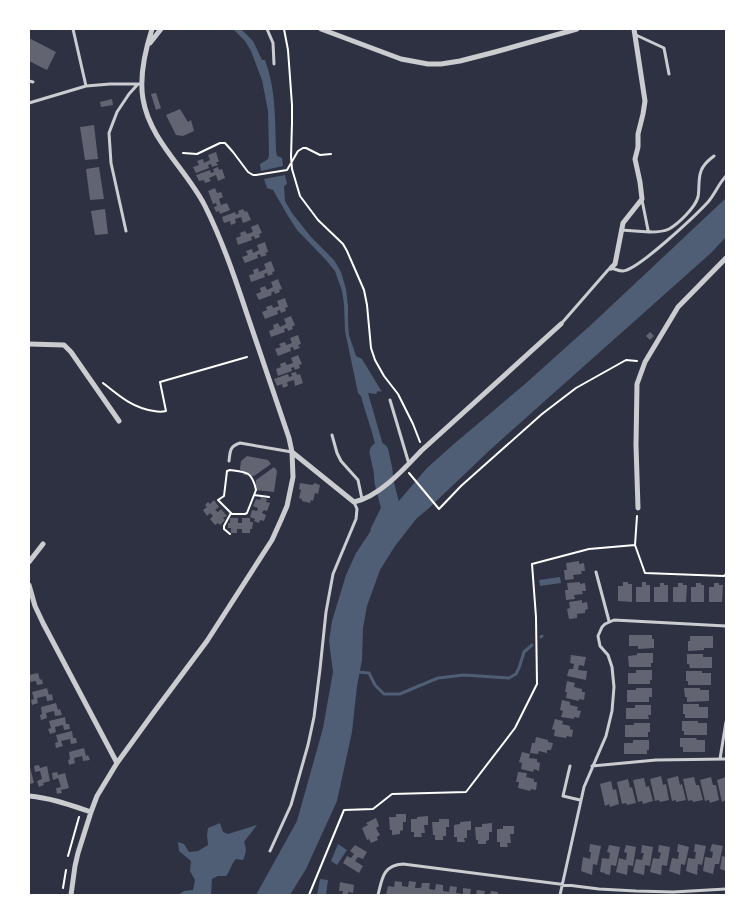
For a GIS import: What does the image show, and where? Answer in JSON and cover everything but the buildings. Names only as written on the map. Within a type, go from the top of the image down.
[{"type":"street","points":[[71,895],[78,853],[97,796],[117,763],[207,641],[272,540],[290,494],[292,477],[292,452],[285,427],[232,269],[205,207],[193,185],[165,148],[151,125],[143,100],[140,84],[152,29]]},
{"type":"street","points":[[148,45],[161,29]]},
{"type":"street","points":[[321,29],[401,59],[428,64],[451,62],[495,52],[577,29]]},
{"type":"street","points":[[612,268],[623,223],[642,199],[635,159],[645,101],[635,32]]},
{"type":"street","points":[[638,508],[637,384],[644,362],[678,307],[726,258]]},
{"type":"street","points":[[292,452],[354,502],[362,500],[381,488],[409,465],[561,324]]},
{"type":"street","points":[[29,344],[64,345],[71,352],[119,421]]},
{"type":"street","points":[[29,562],[43,544]]},
{"type":"street","points":[[29,585],[35,606],[43,623],[117,763]]},
{"type":"street","points":[[29,796],[57,801],[91,812]]},
{"type":"lane","points":[[73,29],[86,86]]},
{"type":"lane","points":[[267,29],[273,43],[274,64]]},
{"type":"lane","points":[[635,32],[664,48],[669,74]]},
{"type":"lane","points":[[29,81],[33,82]]},
{"type":"lane","points":[[29,103],[86,86],[140,84]]},
{"type":"lane","points":[[126,231],[111,163],[108,133],[117,112],[129,94],[140,84]]},
{"type":"lane","points":[[621,230],[656,232],[668,229],[674,225],[693,207],[698,198],[701,170],[714,156]]},
{"type":"lane","points":[[561,324],[612,268],[622,271],[629,269],[641,262],[672,236],[709,200],[726,176]]},
{"type":"lane","points":[[642,199],[650,232]]},
{"type":"lane","points":[[390,400],[409,465]]},
{"type":"lane","points":[[332,436],[337,453],[358,480],[362,500]]},
{"type":"lane","points":[[229,461],[230,449],[240,443],[292,452]]},
{"type":"lane","points":[[270,851],[291,805],[308,745],[314,717],[326,612],[333,574],[356,519],[357,509],[354,502]]},
{"type":"lane","points":[[596,572],[609,621]]},
{"type":"lane","points":[[560,895],[580,800],[592,766],[606,736],[612,711],[614,687],[612,667],[608,655],[600,646],[598,636],[602,627],[609,621],[614,620],[726,626]]},
{"type":"lane","points":[[720,759],[726,722]]},
{"type":"lane","points":[[592,766],[656,760],[726,759]]},
{"type":"lane","points":[[570,766],[563,796],[580,800]]},
{"type":"lane","points":[[378,895],[384,874],[390,867],[399,864],[599,889],[673,892],[726,889]]},
{"type":"path","points":[[284,29],[288,50],[292,105],[292,169],[298,190],[300,196],[318,220],[343,244],[362,282],[367,305],[371,348],[375,360],[384,376],[398,394],[420,441],[422,451]]},
{"type":"path","points":[[182,153],[197,154],[220,143],[224,143],[248,172],[256,175],[287,170],[298,151],[303,148],[320,155],[331,154]]},
{"type":"path","points":[[98,379],[122,399],[136,407],[162,412],[166,410],[160,382],[247,357]]},
{"type":"path","points":[[409,473],[439,508],[542,414],[576,388],[626,360],[644,362]]},
{"type":"path","points":[[230,470],[250,474],[256,487],[254,495],[247,513],[230,513],[218,500],[224,496],[227,471],[230,470]]},
{"type":"path","points":[[254,495],[269,497]]},
{"type":"path","points":[[638,508],[635,546],[645,573],[724,576],[726,574]]},
{"type":"path","points":[[230,513],[224,526],[224,529],[230,534]]},
{"type":"path","points":[[309,895],[344,810],[373,808],[392,794],[466,792],[515,728],[537,684],[536,617],[532,564],[589,549],[635,546]]},
{"type":"path","points":[[68,858],[83,809]]},
{"type":"path","points":[[62,895],[66,868]]},
{"type":"water","points":[[233,29],[241,29],[253,41],[262,60],[265,60],[273,93],[276,151],[277,156],[282,158],[283,166],[261,171],[260,164],[268,159],[269,155],[268,111],[262,80],[251,51],[245,41]]},
{"type":"water","points":[[285,175],[287,184],[284,186],[285,201],[311,237],[334,260],[341,272],[346,289],[349,335],[356,356],[362,359],[382,392],[378,391],[376,394],[368,393],[385,452],[389,475],[379,480],[376,448],[361,396],[358,393],[345,331],[342,291],[335,271],[297,230],[273,190],[267,188],[264,179]]},
{"type":"water","points":[[726,198],[726,237],[711,253],[491,449],[417,518],[395,546],[380,570],[367,606],[352,732],[337,801],[306,869],[290,895],[256,895],[297,821],[323,728],[333,672],[329,641],[332,621],[346,575],[356,553],[370,532],[427,468],[593,323]]},
{"type":"water","points":[[560,577],[561,583],[540,586],[539,580]]},
{"type":"water","points":[[220,823],[223,832],[228,834],[257,825],[244,842],[246,851],[243,860],[236,859],[226,876],[218,876],[212,879],[211,895],[178,895],[184,891],[193,890],[195,880],[190,871],[191,861],[179,851],[178,842],[184,844],[189,852],[198,851],[208,845],[208,828]]},
{"type":"water","points":[[338,844],[347,850],[337,865],[331,861]]},
{"type":"water","points":[[320,879],[328,880],[326,895],[317,895]]},
{"type":"waterway","points":[[379,452],[391,509],[380,531]]},
{"type":"waterway","points":[[357,672],[369,673],[375,685],[384,694],[400,694],[438,678],[464,675],[509,678],[516,674],[524,652],[532,645]]}]
